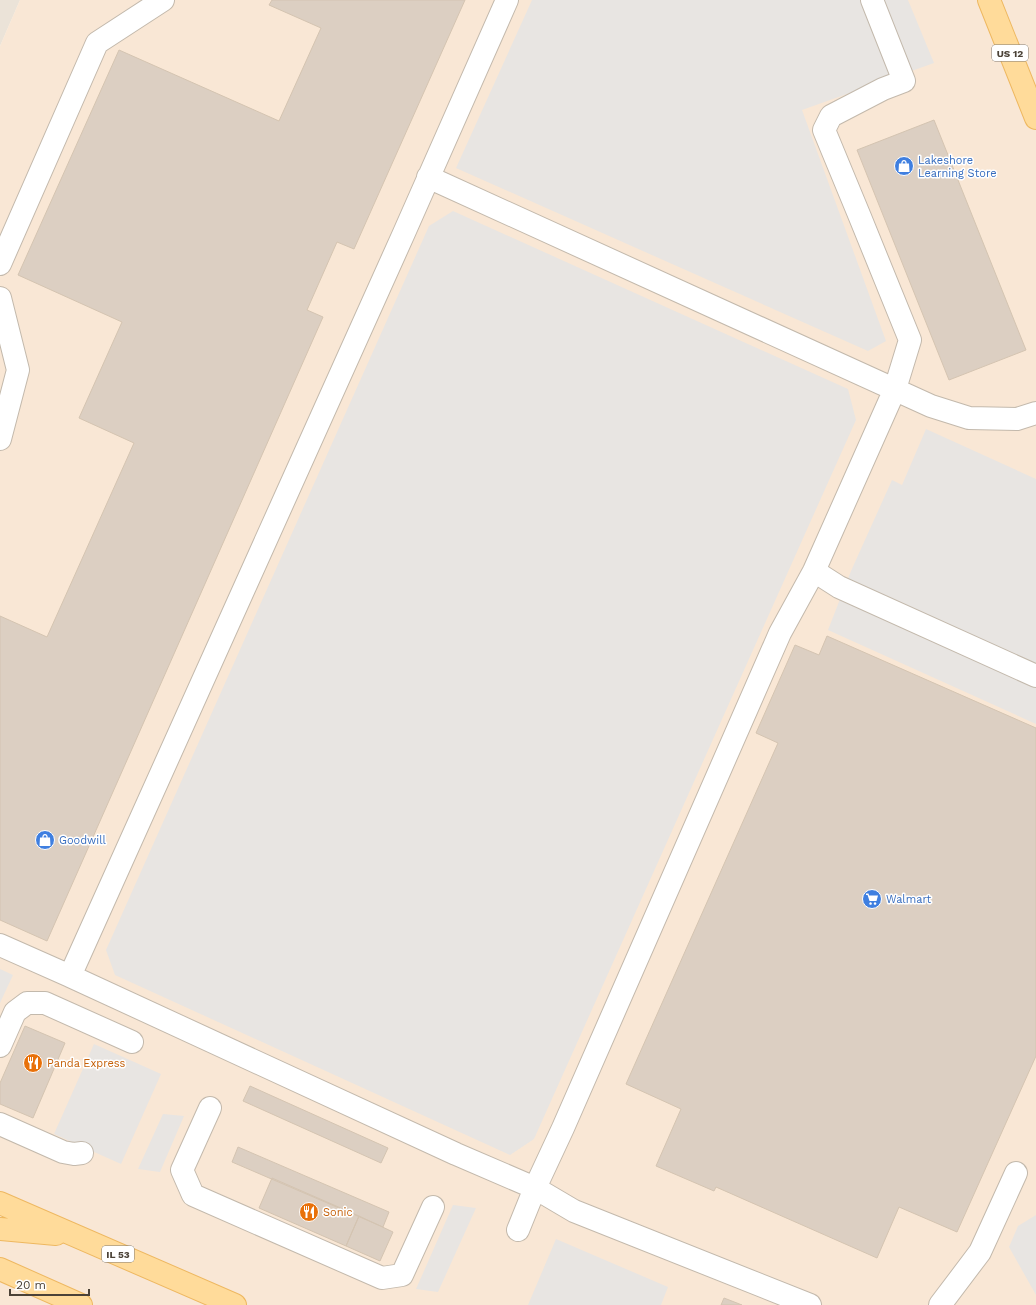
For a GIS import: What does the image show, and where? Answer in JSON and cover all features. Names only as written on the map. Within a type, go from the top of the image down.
[{"type":"main road","name":"US 12","points":[[989,0],[1036,118]]},
{"type":"main road","name":"IL 53","points":[[0,1203],[235,1305]]},
{"type":"main road","points":[[0,1229],[73,1235]]},
{"type":"main road","points":[[0,1269],[76,1304]]},
{"type":"lane","points":[[0,264],[97,42],[163,0]]},
{"type":"lane","points":[[70,976],[507,0]]},
{"type":"lane","points":[[518,1230],[535,1188],[563,1128],[780,634],[814,571],[895,389],[910,340],[824,130],[831,116],[883,89],[904,81],[872,0]]},
{"type":"lane","points":[[428,177],[931,406],[970,418],[1017,418],[1036,413]]},
{"type":"lane","points":[[0,298],[18,370],[0,439]]},
{"type":"lane","points":[[814,571],[839,586],[1036,676]]},
{"type":"lane","points":[[0,946],[70,976],[535,1188],[574,1211],[810,1305]]},
{"type":"lane","points":[[0,1046],[15,1012],[27,1003],[45,1003],[132,1042]]},
{"type":"lane","points":[[210,1108],[182,1170],[193,1195],[382,1278],[402,1275],[433,1207]]},
{"type":"lane","points":[[0,1124],[63,1152],[74,1154],[82,1153]]},
{"type":"lane","points":[[940,1305],[980,1252],[1016,1173]]},
{"type":"shaded area","points":[[0,0],[20,0],[0,46]]},
{"type":"shaded area","points":[[20,0],[1036,0],[1036,1305],[0,1305],[0,46]]},
{"type":"shaded area","points":[[532,0],[908,0],[934,63],[802,110],[886,341],[868,351],[456,168]]},
{"type":"shaded area","points":[[453,211],[848,389],[856,420],[534,1139],[510,1155],[115,975],[106,950],[429,226]]},
{"type":"shaded area","points":[[926,429],[1036,479],[1036,724],[828,630],[851,571],[892,480],[902,485]]},
{"type":"shaded area","points":[[0,969],[13,975],[0,1003]]},
{"type":"shaded area","points":[[94,1044],[161,1074],[121,1164],[54,1134]]},
{"type":"shaded area","points":[[163,1114],[184,1116],[160,1172],[138,1169]]},
{"type":"shaded area","points":[[453,1205],[476,1208],[438,1292],[416,1289]]},
{"type":"shaded area","points":[[1036,1215],[1036,1295],[1009,1247],[1018,1226]]},
{"type":"shaded area","points":[[556,1239],[668,1287],[661,1305],[528,1305]]},
{"type":"building","points":[[272,0],[465,0],[354,249],[337,242],[307,310],[323,317],[47,941],[0,920],[0,616],[47,637],[134,443],[79,418],[122,322],[18,275],[119,50],[279,121],[321,28],[269,5]]},
{"type":"building","points":[[934,120],[1026,350],[949,380],[857,150]]},
{"type":"building","name":"Walmart","points":[[827,636],[1036,728],[1036,1056],[957,1232],[899,1207],[877,1258],[716,1187],[714,1191],[656,1166],[681,1109],[626,1084],[778,743],[756,733],[795,645],[819,655]]},
{"type":"building","name":"Panda Express","points":[[25,1026],[65,1043],[33,1118],[0,1104],[0,1083]]},
{"type":"building","points":[[250,1086],[388,1148],[381,1163],[243,1101]]},
{"type":"building","points":[[238,1147],[389,1212],[383,1227],[232,1162]]},
{"type":"building","name":"Sonic","points":[[272,1178],[359,1216],[346,1246],[259,1208]]},
{"type":"building","points":[[359,1216],[393,1232],[380,1261],[346,1246]]},
{"type":"building","points":[[724,1298],[742,1305],[721,1305]]},
{"type":"place","name":"Lakeshore Learning Store","points":[[904,166]]},
{"type":"place","name":"Goodwill","points":[[45,840]]},
{"type":"place","name":"Walmart","points":[[872,899]]},
{"type":"place","name":"Panda Express","points":[[33,1063]]},
{"type":"place","name":"Sonic","points":[[309,1212]]}]
